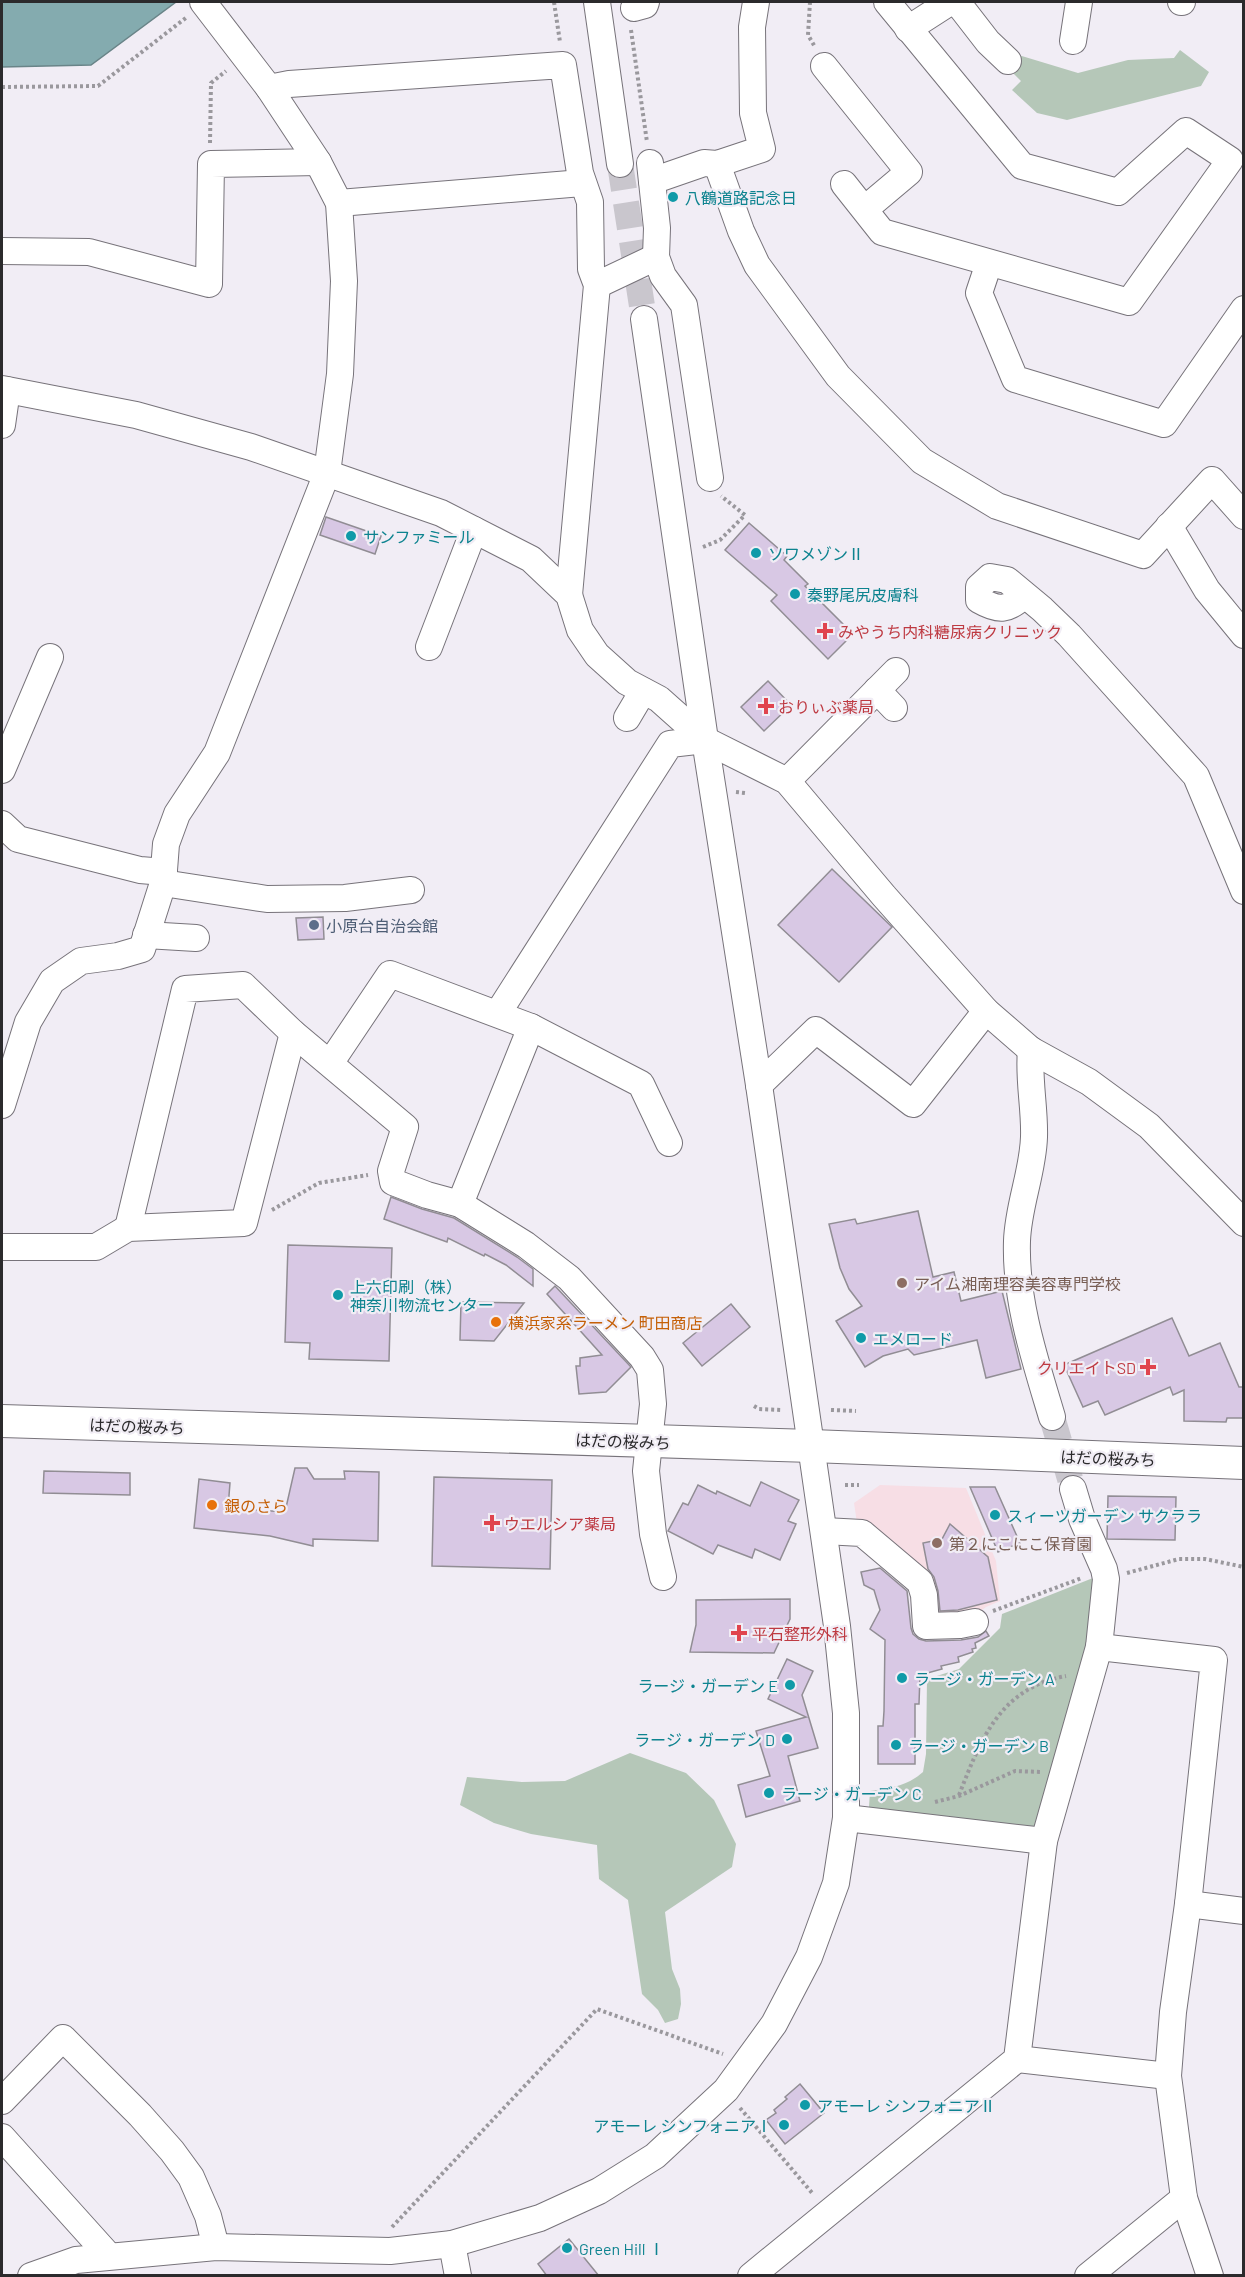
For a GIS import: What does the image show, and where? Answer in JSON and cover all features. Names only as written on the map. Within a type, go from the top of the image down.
[{"type":"main road","name":"はだの桜みち","points":[[2,1421],[812,1446],[1244,1463]]},
{"type":"street","points":[[597,2],[620,164]]},
{"type":"street","points":[[710,478],[684,305],[663,276],[656,257],[657,228],[651,172],[704,163],[717,164],[762,149],[753,113],[752,27],[756,2]]},
{"type":"street","points":[[844,184],[882,231],[1129,302],[1230,160],[1186,130],[1118,192],[1022,166],[887,2]]},
{"type":"street","points":[[908,29],[950,2]]},
{"type":"street","points":[[957,2],[988,42],[1008,61]]},
{"type":"street","points":[[1074,41],[1079,2]]},
{"type":"street","points":[[2,1105],[8,1066],[28,1022],[52,981],[81,961],[118,956],[142,949],[164,878],[166,844],[177,814],[217,753],[327,473],[340,374],[344,281],[339,202],[318,162],[269,88],[198,7]]},
{"type":"street","points":[[269,88],[289,84],[563,65],[582,183],[590,202],[591,269],[597,285],[569,595],[580,630],[597,655],[627,682],[659,699],[705,740],[787,781],[891,904],[986,1011],[1031,1050],[1089,1082],[1149,1126],[1244,1223]]},
{"type":"street","points":[[824,66],[909,172],[865,209]]},
{"type":"street","points":[[2,251],[89,252],[209,284],[211,164],[318,162]]},
{"type":"street","points":[[717,164],[741,231],[757,265],[838,376],[922,461],[997,506],[1143,555],[1212,480],[1244,516]]},
{"type":"street","points":[[339,202],[582,183]]},
{"type":"street","points":[[597,285],[656,257]]},
{"type":"street","points":[[989,263],[979,293],[1016,379],[1164,424],[1244,309]]},
{"type":"street","points":[[31,2276],[76,2260],[216,2247],[390,2251],[452,2244],[540,2218],[600,2191],[655,2156],[726,2091],[774,2024],[809,1957],[836,1883],[846,1818],[846,1713],[824,1530],[644,319]]},
{"type":"street","points":[[2,425],[4,390],[136,415],[251,447],[441,513],[531,559],[569,595]]},
{"type":"street","points":[[1169,526],[1207,590],[1244,635]]},
{"type":"street","points":[[429,647],[474,530]]},
{"type":"street","points":[[1025,595],[1069,635],[1196,776],[1244,891]]},
{"type":"street","points":[[2,770],[50,657]]},
{"type":"street","points":[[787,781],[896,671]]},
{"type":"street","points":[[877,690],[894,708]]},
{"type":"street","points":[[627,718],[643,691]]},
{"type":"street","points":[[498,1013],[670,744],[705,740]]},
{"type":"street","points":[[2,824],[18,839],[164,878],[267,899],[345,898],[411,890]]},
{"type":"street","points":[[146,936],[196,938]]},
{"type":"street","points":[[330,1062],[390,974],[531,1027],[641,1084],[669,1143]]},
{"type":"street","points":[[128,1228],[185,989],[243,985],[293,1033],[405,1127],[391,1171],[393,1182],[460,1204],[526,1245],[569,1278],[642,1357],[650,1370],[653,1404],[646,1471],[653,1534],[663,1577]]},
{"type":"street","points":[[759,1085],[816,1030],[913,1104],[986,1011]]},
{"type":"street","points":[[460,1204],[531,1027]]},
{"type":"street","points":[[2,1247],[27,1249],[96,1247],[128,1228],[244,1223],[293,1033]]},
{"type":"street","points":[[1031,1050],[1029,1065],[1034,1098],[1034,1139],[1017,1240],[1018,1276],[1031,1344],[1052,1417]]},
{"type":"street","points":[[751,2276],[1017,2059],[1044,1841],[1099,1647],[1097,1577],[1104,1569],[1082,1519],[1073,1489]]},
{"type":"street","points":[[824,1530],[862,1533],[913,1575],[920,1582],[924,1595],[926,1626],[975,1622]]},
{"type":"street","points":[[1099,1647],[1214,1660],[1188,1904],[1173,2012],[1168,2076],[1184,2198],[1210,2276]]},
{"type":"street","points":[[846,1818],[1044,1841]]},
{"type":"street","points":[[1188,1904],[1244,1911]]},
{"type":"street","points":[[2,2101],[63,2038],[140,2115],[172,2151],[195,2186],[208,2216],[216,2247]]},
{"type":"street","points":[[1017,2059],[1168,2076]]},
{"type":"street","points":[[2,2137],[109,2256]]},
{"type":"street","points":[[1088,2276],[1184,2198]]},
{"type":"street","points":[[452,2244],[458,2276]]},
{"type":"path","points":[[554,2],[560,45]]},
{"type":"path","points":[[810,2],[808,35],[824,66]]},
{"type":"path","points":[[2,87],[98,86],[198,7]]},
{"type":"path","points":[[637,12],[651,172]]},
{"type":"path","points":[[211,164],[211,82],[216,78]]},
{"type":"path","points":[[703,547],[720,540],[745,515],[742,513]]},
{"type":"path","points":[[272,1211],[319,1183],[391,1171]]},
{"type":"path","points":[[754,1406],[759,1409],[781,1410]]},
{"type":"path","points":[[831,1410],[856,1410]]},
{"type":"path","points":[[845,1485],[860,1485]]},
{"type":"path","points":[[1002,1608],[1097,1577],[1179,1559],[1205,1559],[1244,1567]]},
{"type":"path","points":[[959,1796],[981,1745],[1004,1707],[1020,1694],[1037,1686],[1075,1675]]},
{"type":"path","points":[[927,1802],[938,1803],[959,1796],[1016,1771],[1040,1772]]},
{"type":"path","points":[[390,2251],[391,2228],[597,2009],[747,2063]]},
{"type":"path","points":[[738,2105],[829,2214]]},
{"type":"shaded area","name":"第２にこにこ保育園","points":[[880,1485],[966,1488],[996,1561],[1000,1601],[986,1607],[970,1619],[940,1620],[857,1523],[854,1503]]},
{"type":"green space","points":[[1180,50],[1209,72],[1201,86],[1067,120],[1037,113],[1012,90],[1021,81],[1004,64],[1015,54],[1078,73],[1128,60],[1174,58]]},
{"type":"green space","points":[[1098,1576],[1091,1644],[1039,1823],[1032,1828],[869,1807],[870,1791],[899,1786],[923,1772],[926,1754],[927,1679],[959,1669],[1000,1628],[1002,1614]]},
{"type":"green space","points":[[630,1753],[686,1773],[714,1800],[736,1844],[732,1867],[665,1912],[672,1969],[680,1989],[681,2004],[678,2019],[665,2023],[658,2010],[642,1994],[628,1900],[599,1879],[597,1845],[531,1834],[494,1823],[460,1805],[467,1777],[522,1782],[565,1781]]},
{"type":"water","points":[[2,2],[176,2],[91,65],[2,67]]},
{"type":"building","name":"サンファミール","points":[[326,517],[381,536],[375,554],[320,535]]},
{"type":"building","points":[[749,523],[787,556],[784,560],[808,584],[805,586],[853,634],[828,659],[771,601],[777,595],[725,550]]},
{"type":"building","name":"おりぃぶ薬局","points":[[768,681],[791,705],[764,731],[741,707]]},
{"type":"building","points":[[832,869],[892,927],[839,982],[778,925]]},
{"type":"building","name":"小原台自治会館","points":[[323,917],[324,939],[298,940],[296,918]]},
{"type":"building","points":[[391,1197],[454,1218],[517,1257],[533,1269],[533,1286],[506,1265],[485,1254],[484,1256],[448,1238],[447,1242],[384,1219]]},
{"type":"building","name":"アイム湘南理容美容専門学校","points":[[918,1211],[933,1277],[954,1272],[961,1301],[1002,1291],[1021,1369],[986,1378],[977,1340],[914,1355],[908,1349],[883,1356],[865,1367],[836,1321],[862,1306],[849,1289],[840,1268],[829,1224],[855,1219],[857,1224]]},
{"type":"building","name":"上六印刷（株） 神奈川物流センター","points":[[288,1245],[392,1248],[389,1361],[309,1359],[310,1343],[285,1342]]},
{"type":"building","points":[[555,1286],[631,1367],[606,1392],[579,1394],[576,1366],[580,1366],[580,1358],[602,1355],[547,1294]]},
{"type":"building","name":"横浜家系ラーメン 町田商店","points":[[461,1302],[524,1303],[494,1341],[460,1340]]},
{"type":"building","points":[[731,1304],[750,1327],[702,1366],[683,1343]]},
{"type":"building","name":"クリエイトSD","points":[[1172,1318],[1189,1356],[1220,1343],[1239,1387],[1244,1387],[1244,1418],[1227,1418],[1226,1422],[1184,1421],[1184,1390],[1173,1395],[1170,1387],[1105,1415],[1098,1401],[1083,1407],[1064,1365]]},
{"type":"building","points":[[295,1468],[307,1468],[314,1479],[345,1479],[344,1471],[379,1472],[378,1541],[313,1539],[313,1546],[270,1536],[194,1528],[199,1479],[230,1483],[228,1508],[285,1512]]},
{"type":"building","points":[[44,1471],[130,1473],[130,1495],[43,1493]]},
{"type":"building","name":"ウエルシア薬局","points":[[434,1477],[552,1480],[550,1569],[432,1566]]},
{"type":"building","points":[[761,1482],[799,1500],[788,1521],[796,1524],[780,1560],[755,1549],[752,1558],[718,1545],[713,1554],[668,1531],[683,1503],[688,1505],[698,1485],[750,1506]]},
{"type":"building","name":"スィーツガーデン サクララ","points":[[970,1487],[995,1487],[1020,1543],[998,1552]]},
{"type":"building","points":[[1108,1496],[1176,1497],[1175,1540],[1107,1539]]},
{"type":"building","points":[[950,1524],[988,1557],[997,1600],[958,1610],[940,1611],[938,1591],[934,1577],[928,1569],[923,1543],[942,1539]]},
{"type":"building","points":[[880,1568],[907,1591],[911,1628],[913,1634],[919,1639],[926,1641],[961,1640],[978,1637],[986,1631],[989,1636],[975,1643],[976,1648],[972,1649],[973,1652],[958,1657],[959,1662],[941,1666],[942,1669],[920,1675],[919,1704],[915,1704],[915,1764],[878,1764],[878,1726],[883,1726],[884,1711],[885,1640],[870,1629],[880,1610],[874,1590],[864,1585],[861,1572]]},
{"type":"building","name":"平石整形外科","points":[[790,1599],[790,1619],[774,1653],[690,1652],[696,1625],[696,1600]]},
{"type":"building","points":[[787,1659],[813,1671],[802,1695],[818,1748],[788,1756],[800,1801],[746,1817],[738,1785],[770,1776],[756,1731],[806,1717],[768,1699]]},
{"type":"building","points":[[800,2084],[824,2113],[785,2144],[766,2120],[776,2113],[774,2110]]},
{"type":"building","name":"Green Hill Ⅰ","points":[[569,2239],[599,2276],[547,2276],[538,2264]]},
{"type":"tunnel","points":[[620,164],[644,319]]},
{"type":"tunnel","points":[[1052,1417],[1073,1489]]},
{"type":"place","name":"八鶴道路記念日","points":[[673,197]]},
{"type":"place","name":"サンファミール","points":[[351,536]]},
{"type":"place","name":"ソワメゾンⅡ","points":[[756,553]]},
{"type":"place","name":"秦野尾尻皮膚科","points":[[795,594]]},
{"type":"place","name":"みやうち内科糖尿病クリニック","points":[[825,631]]},
{"type":"place","name":"おりぃぶ薬局","points":[[766,706]]},
{"type":"place","name":"小原台自治会館","points":[[314,925]]},
{"type":"place","name":"アイム湘南理容美容専門学校","points":[[902,1283]]},
{"type":"place","name":"上六印刷（株） 神奈川物流センター","points":[[338,1295]]},
{"type":"place","name":"横浜家系ラーメン 町田商店","points":[[496,1322]]},
{"type":"place","name":"エメロード","points":[[861,1338]]},
{"type":"place","name":"クリエイトSD","points":[[1148,1367]]},
{"type":"place","name":"銀のさら","points":[[212,1505]]},
{"type":"place","name":"スィーツガーデン サクララ","points":[[995,1515]]},
{"type":"place","name":"ウエルシア薬局","points":[[492,1523]]},
{"type":"place","name":"第２にこにこ保育園","points":[[937,1543]]},
{"type":"place","name":"平石整形外科","points":[[739,1633]]},
{"type":"place","name":"ラージ・ガーデン A","points":[[902,1678]]},
{"type":"place","name":"ラージ・ガーデン E","points":[[790,1685]]},
{"type":"place","name":"ラージ・ガーデン D","points":[[787,1739]]},
{"type":"place","name":"ラージ・ガーデン B","points":[[896,1745]]},
{"type":"place","name":"ラージ・ガーデン C","points":[[769,1793]]},
{"type":"place","name":"アモーレ シンフォニアⅡ","points":[[805,2105]]},
{"type":"place","name":"アモーレ シンフォニアⅠ","points":[[784,2125]]},
{"type":"place","name":"Green Hill Ⅰ","points":[[567,2248]]}]
